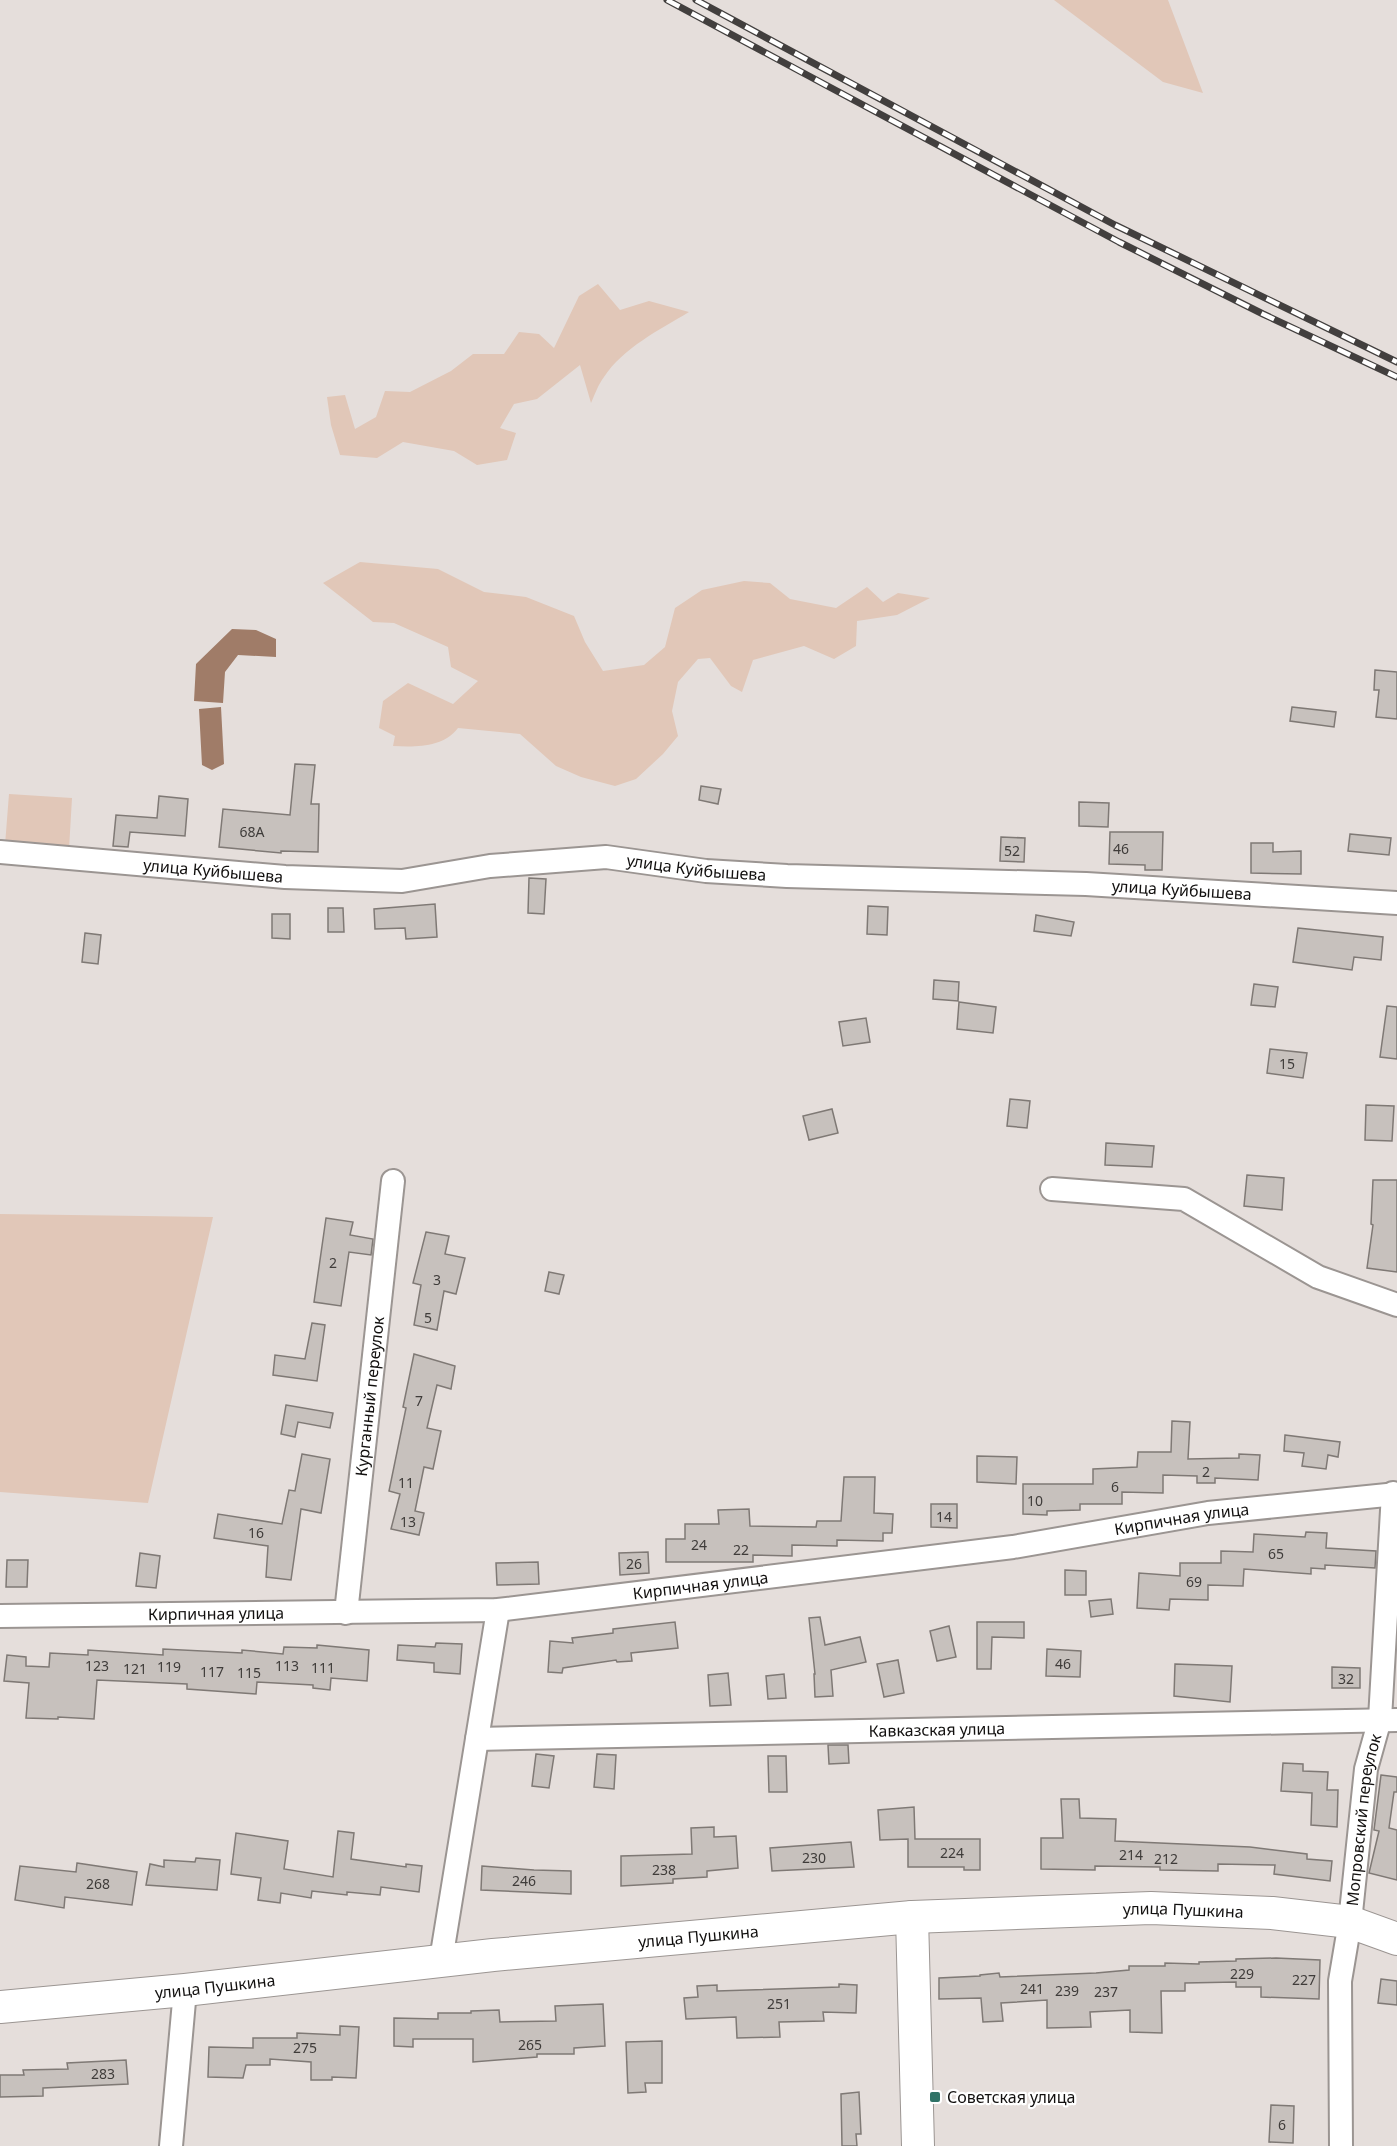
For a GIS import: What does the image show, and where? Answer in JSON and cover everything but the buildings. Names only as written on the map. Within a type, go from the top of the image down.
[{"type":"main road","name":"улица Пушкина","points":[[0,2007],[185,1990],[441,1960],[912,1917],[1151,1908],[1272,1912],[1350,1922],[1397,1939]]},
{"type":"main road","points":[[912,1917],[918,2146]]},
{"type":"street","name":"улица Куйбышева","points":[[0,852],[285,877],[402,882],[490,866],[606,857],[706,871],[787,876],[1086,884],[1397,903]]},
{"type":"street","name":"Курганный переулок","points":[[346,1613],[393,1181]]},
{"type":"street","points":[[1052,1189],[1184,1199],[1318,1277],[1397,1305]]},
{"type":"street","name":"Кирпичная улица","points":[[0,1616],[498,1610],[1013,1547],[1208,1513],[1395,1493]]},
{"type":"street","name":"Мопровский переулок","points":[[1341,2146],[1340,1981],[1350,1922],[1365,1769],[1389,1720],[1395,1493]]},
{"type":"street","points":[[441,1960],[498,1610]]},
{"type":"street","name":"Кавказская улица","points":[[477,1739],[1389,1720]]},
{"type":"street","points":[[171,2146],[185,1990]]},
{"type":"shaded area","points":[[1054,0],[1168,0],[1203,93],[1163,82]]},
{"type":"shaded area","points":[[598,284],[620,310],[649,301],[689,312],[642,340],[621,357],[602,380],[591,403],[580,365],[537,399],[514,404],[500,428],[516,433],[507,460],[477,465],[454,451],[403,442],[377,458],[340,455],[331,425],[327,397],[345,395],[355,429],[376,417],[385,391],[410,392],[451,371],[473,354],[504,354],[519,332],[539,334],[554,348],[579,296]]},
{"type":"shaded area","points":[[360,562],[438,569],[484,592],[526,597],[574,616],[585,642],[603,671],[644,665],[665,647],[675,608],[702,590],[744,581],[770,583],[790,599],[836,608],[867,587],[883,602],[898,593],[930,598],[897,615],[857,621],[856,646],[834,659],[804,646],[753,660],[742,692],[731,686],[710,658],[698,659],[678,682],[672,711],[678,736],[663,754],[636,779],[615,786],[581,777],[556,766],[520,734],[458,728],[452,735],[437,743],[393,746],[395,736],[379,728],[383,701],[408,683],[453,704],[478,681],[451,667],[448,647],[394,623],[373,622],[323,583]]},
{"type":"shaded area","points":[[232,629],[256,630],[276,639],[276,657],[238,655],[225,672],[223,703],[194,701],[196,664]]},
{"type":"shaded area","points":[[221,707],[224,764],[212,770],[202,765],[199,709]]},
{"type":"shaded area","points":[[9,794],[72,798],[69,849],[5,845]]},
{"type":"shaded area","points":[[0,1214],[213,1217],[148,1503],[0,1492]]},
{"type":"railway","points":[[667,0],[1119,242],[1263,314],[1397,377]]},
{"type":"railway","points":[[696,0],[1115,225],[1397,362]]},
{"type":"place","name":"Советская улица","points":[[935,2097]]}]
